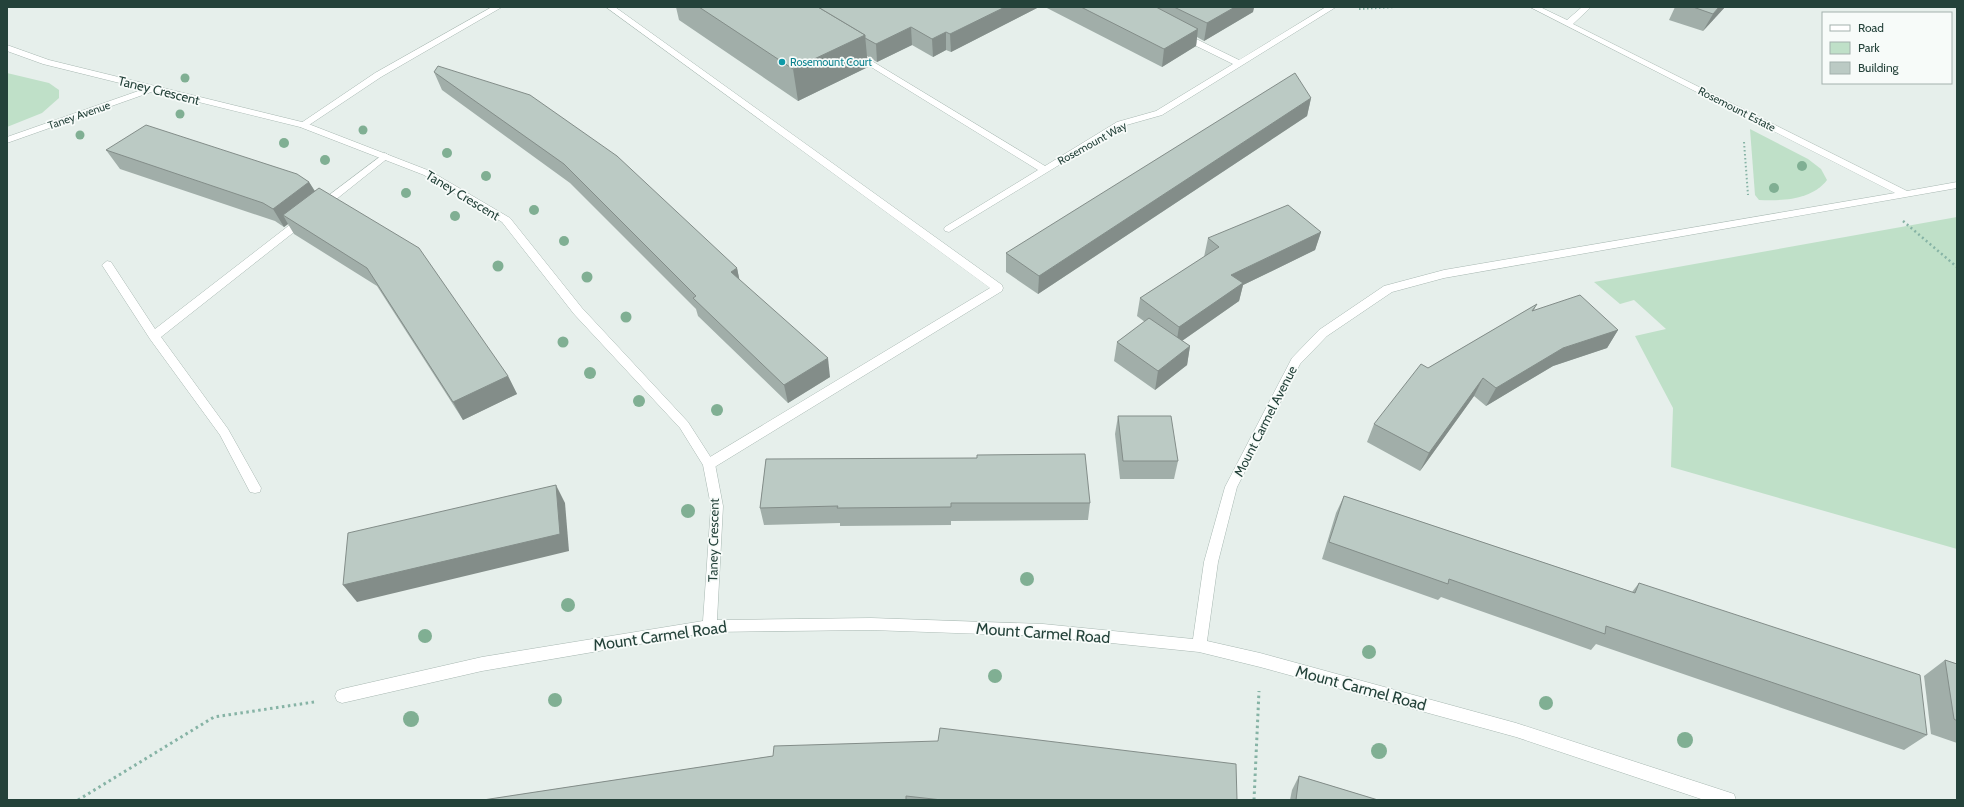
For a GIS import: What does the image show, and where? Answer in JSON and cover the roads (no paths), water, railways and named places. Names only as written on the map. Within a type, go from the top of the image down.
[{"type":"street","points":[[303,125],[378,75],[498,7]]},
{"type":"street","points":[[610,7],[998,288],[709,464]]},
{"type":"street","points":[[1176,32],[1239,64],[1332,7]]},
{"type":"street","name":"Rosemount Estate","points":[[1534,7],[1906,194]]},
{"type":"street","points":[[1568,24],[1587,7]]},
{"type":"street","name":"Taney Crescent","points":[[7,48],[46,62],[151,89],[303,125],[427,173],[506,220],[578,311],[684,426],[709,464],[717,506],[710,626]]},
{"type":"street","points":[[844,48],[1044,170]]},
{"type":"street","name":"Rosemount Way","points":[[949,229],[1120,124],[1159,113],[1239,64]]},
{"type":"street","name":"Taney Avenue","points":[[7,140],[151,89]]},
{"type":"street","points":[[154,336],[385,156]]},
{"type":"street","points":[[1906,194],[1957,185]]},
{"type":"street","name":"Mount Carmel Avenue","points":[[1199,646],[1211,562],[1231,487],[1296,360],[1323,333],[1388,289],[1444,274],[1906,194]]},
{"type":"street","points":[[107,265],[154,336],[224,432],[255,488]]},
{"type":"street","name":"Mount Carmel Road","points":[[342,696],[482,664],[710,626],[871,624],[1043,630],[1199,646],[1260,660],[1516,730],[1728,800]]},
{"type":"place","name":"Rosemount Court","points":[[782,62]]}]
